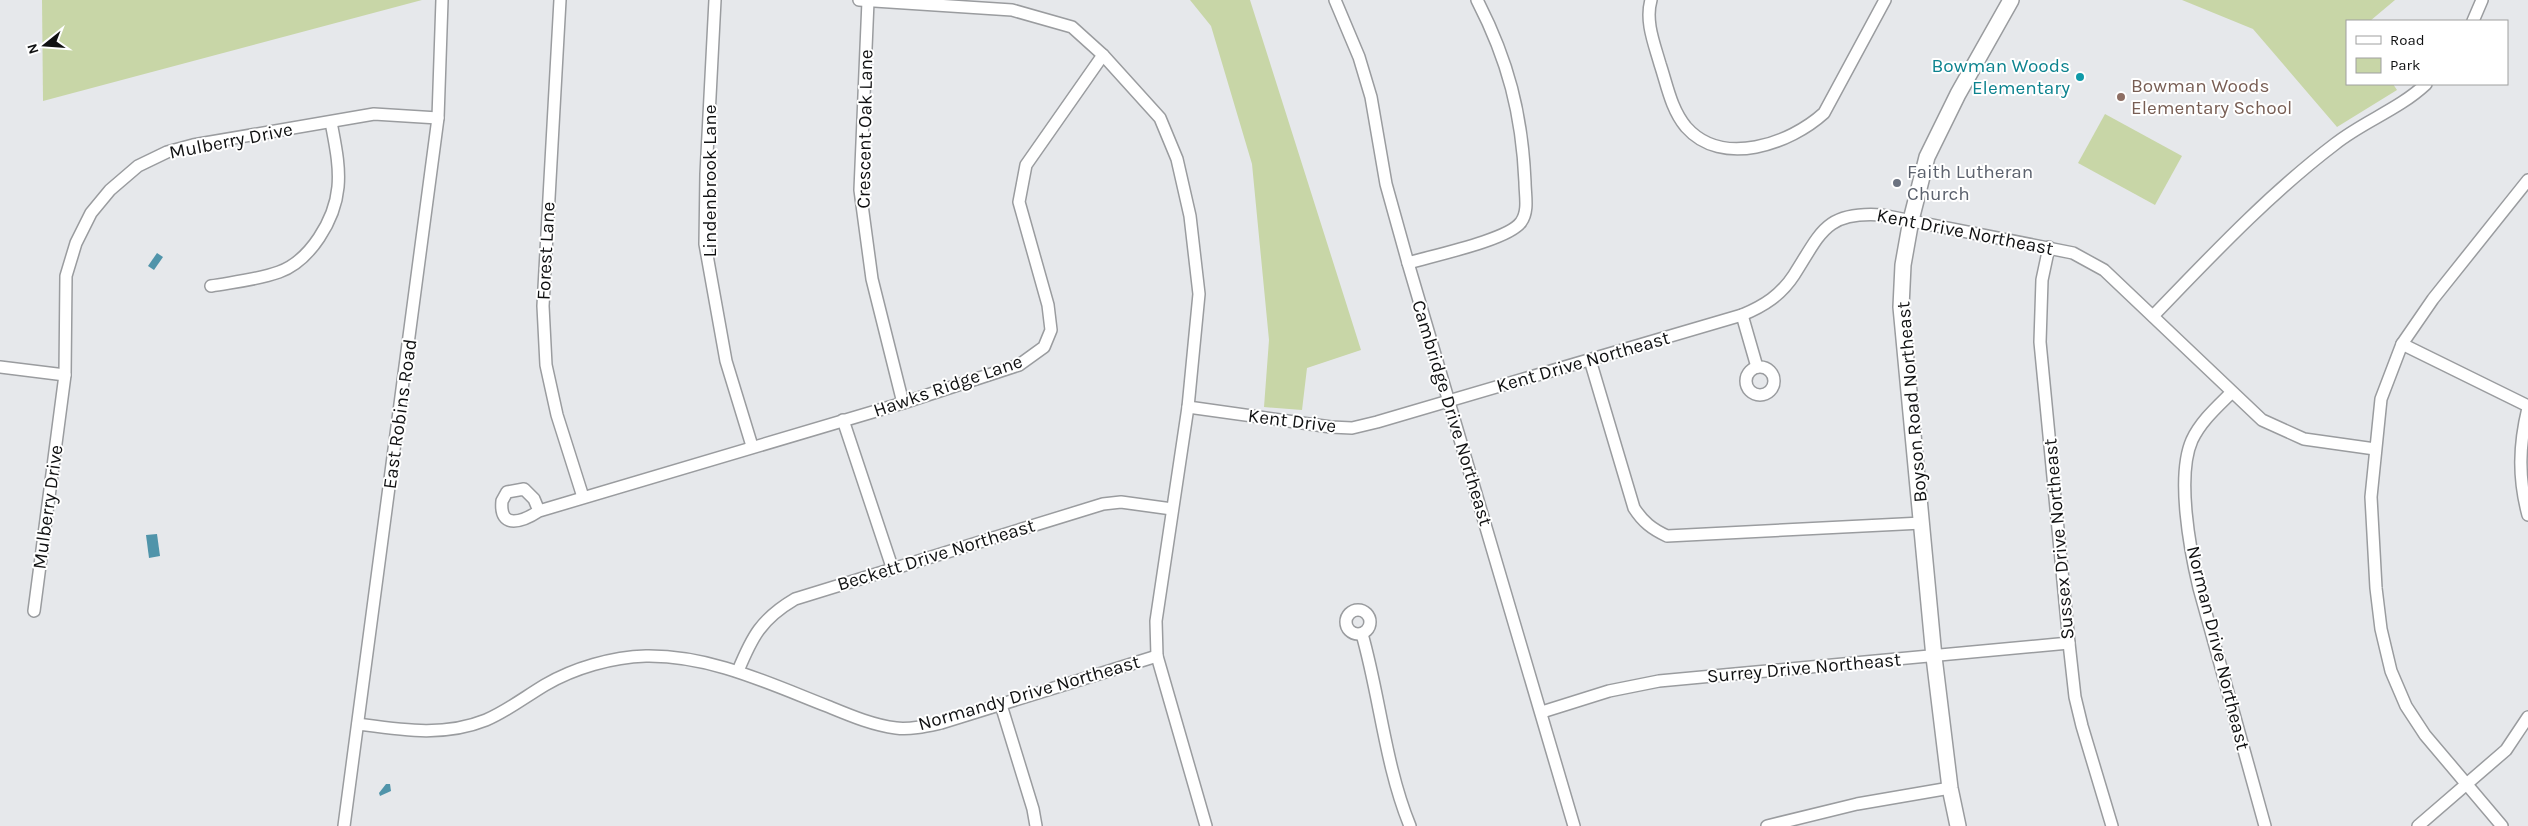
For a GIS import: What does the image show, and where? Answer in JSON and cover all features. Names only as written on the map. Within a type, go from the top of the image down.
[{"type":"main road","name":"Boyson Road Northeast","points":[[1958,826],[1950,788],[1934,657],[1902,307],[1903,265],[1911,220],[1927,157],[1958,94],[2011,0]]},
{"type":"street","name":"East Robins Road","points":[[344,826],[438,118],[442,0]]},
{"type":"street","name":"Forest Lane","points":[[560,0],[542,306],[546,365],[557,415],[583,497]]},
{"type":"street","name":"Lindenbrook Lane","points":[[715,0],[706,174],[705,244],[726,361],[752,446]]},
{"type":"street","points":[[864,0],[1012,10],[1072,27],[1103,55],[1160,118],[1177,159],[1190,216],[1199,294],[1188,407],[1156,621],[1157,656],[1206,826]]},
{"type":"street","name":"Crescent Oak Lane","points":[[864,0],[860,190],[872,279],[902,403]]},
{"type":"street","name":"Cambridge Drive Northeast","points":[[1334,0],[1359,57],[1371,97],[1386,184],[1574,826]]},
{"type":"street","points":[[1408,263],[1507,234],[1521,223],[1526,209],[1524,150],[1519,115],[1510,76],[1495,35],[1476,0]]},
{"type":"street","points":[[1652,0],[1649,18],[1652,33],[1674,109],[1696,137],[1718,146],[1739,149],[1753,147],[1790,136],[1808,127],[1824,113],[1885,0]]},
{"type":"street","points":[[2473,20],[2482,0]]},
{"type":"street","name":"Hawks Ridge Lane","points":[[539,511],[752,446],[902,403],[1019,365],[1044,348],[1051,330],[1048,305],[1019,202],[1026,165],[1103,55]]},
{"type":"street","points":[[2153,316],[2282,187],[2337,142],[2400,106],[2425,85]]},
{"type":"street","name":"Mulberry Drive","points":[[34,611],[66,374],[66,276],[76,243],[91,213],[110,190],[138,166],[167,152],[193,145],[374,114],[438,118]]},
{"type":"street","points":[[211,286],[261,278],[281,272],[299,260],[312,246],[325,228],[338,189],[338,165],[331,122]]},
{"type":"street","points":[[2502,826],[2425,735],[2406,706],[2391,671],[2381,628],[2376,588],[2371,497],[2381,399],[2402,344],[2433,300],[2528,180]]},
{"type":"street","name":"Kent Drive Northeast","points":[[1395,417],[1742,315],[1762,307],[1775,297],[1793,276],[1815,240],[1826,227],[1840,219],[1864,214],[1911,220],[2073,253],[2104,270],[2231,393],[2262,420],[2304,439],[2375,448]]},
{"type":"street","name":"Sussex Drive Northeast","points":[[2049,247],[2041,297],[2040,342],[2069,642],[2075,697],[2112,826]]},
{"type":"street","points":[[1742,315],[1757,367]]},
{"type":"street","points":[[2402,344],[2528,407],[2520,465],[2521,490],[2528,516]]},
{"type":"street","points":[[1590,360],[1634,508],[1642,521],[1654,530],[1667,536],[1684,536],[1922,523]]},
{"type":"street","points":[[0,367],[66,374]]},
{"type":"street","name":"Norman Drive Northeast","points":[[2231,393],[2199,428],[2192,442],[2185,468],[2185,493],[2197,580],[2265,826]]},
{"type":"street","name":"Kent Drive","points":[[1188,407],[1331,427],[1352,428],[1395,417]]},
{"type":"street","points":[[843,420],[892,567]]},
{"type":"street","name":"Beckett Drive Northeast","points":[[738,672],[752,639],[762,623],[777,609],[795,599],[892,567],[1103,504],[1121,502],[1172,509]]},
{"type":"street","points":[[1362,634],[1373,671],[1391,767],[1410,826]]},
{"type":"street","name":"Surrey Drive Northeast","points":[[1542,712],[1609,692],[1659,681],[1934,657],[2069,642]]},
{"type":"street","name":"Normandy Drive Northeast","points":[[358,724],[433,732],[462,727],[486,720],[569,673],[619,660],[644,656],[702,661],[738,672],[859,719],[897,729],[941,723],[1157,656]]},
{"type":"street","points":[[1001,705],[1033,809],[1036,826]]},
{"type":"street","points":[[2418,826],[2468,785],[2506,750],[2528,717]]},
{"type":"street","points":[[1767,826],[1802,821],[1857,804],[1950,788]]},
{"type":"green space","points":[[42,0],[422,0],[43,101]]},
{"type":"green space","points":[[1190,0],[1250,0],[1361,350],[1307,368],[1302,410],[1264,407],[1269,340],[1252,164],[1211,26]]},
{"type":"green space","points":[[2182,0],[2395,0],[2371,20],[2346,20],[2346,85],[2394,85],[2397,90],[2337,127],[2253,29]]},
{"type":"green space","points":[[2105,114],[2182,156],[2155,205],[2078,163]]},
{"type":"water","points":[[157,253],[163,257],[154,270],[148,266]]},
{"type":"water","points":[[157,534],[160,556],[149,558],[146,535]]},
{"type":"water","points":[[386,784],[390,784],[391,791],[380,796],[379,793]]},
{"type":"place","name":"Bowman Woods Elementary","points":[[2080,77]]},
{"type":"place","name":"Bowman Woods Elementary School","points":[[2121,97]]},
{"type":"place","name":"Faith Lutheran Church","points":[[1897,183]]}]
